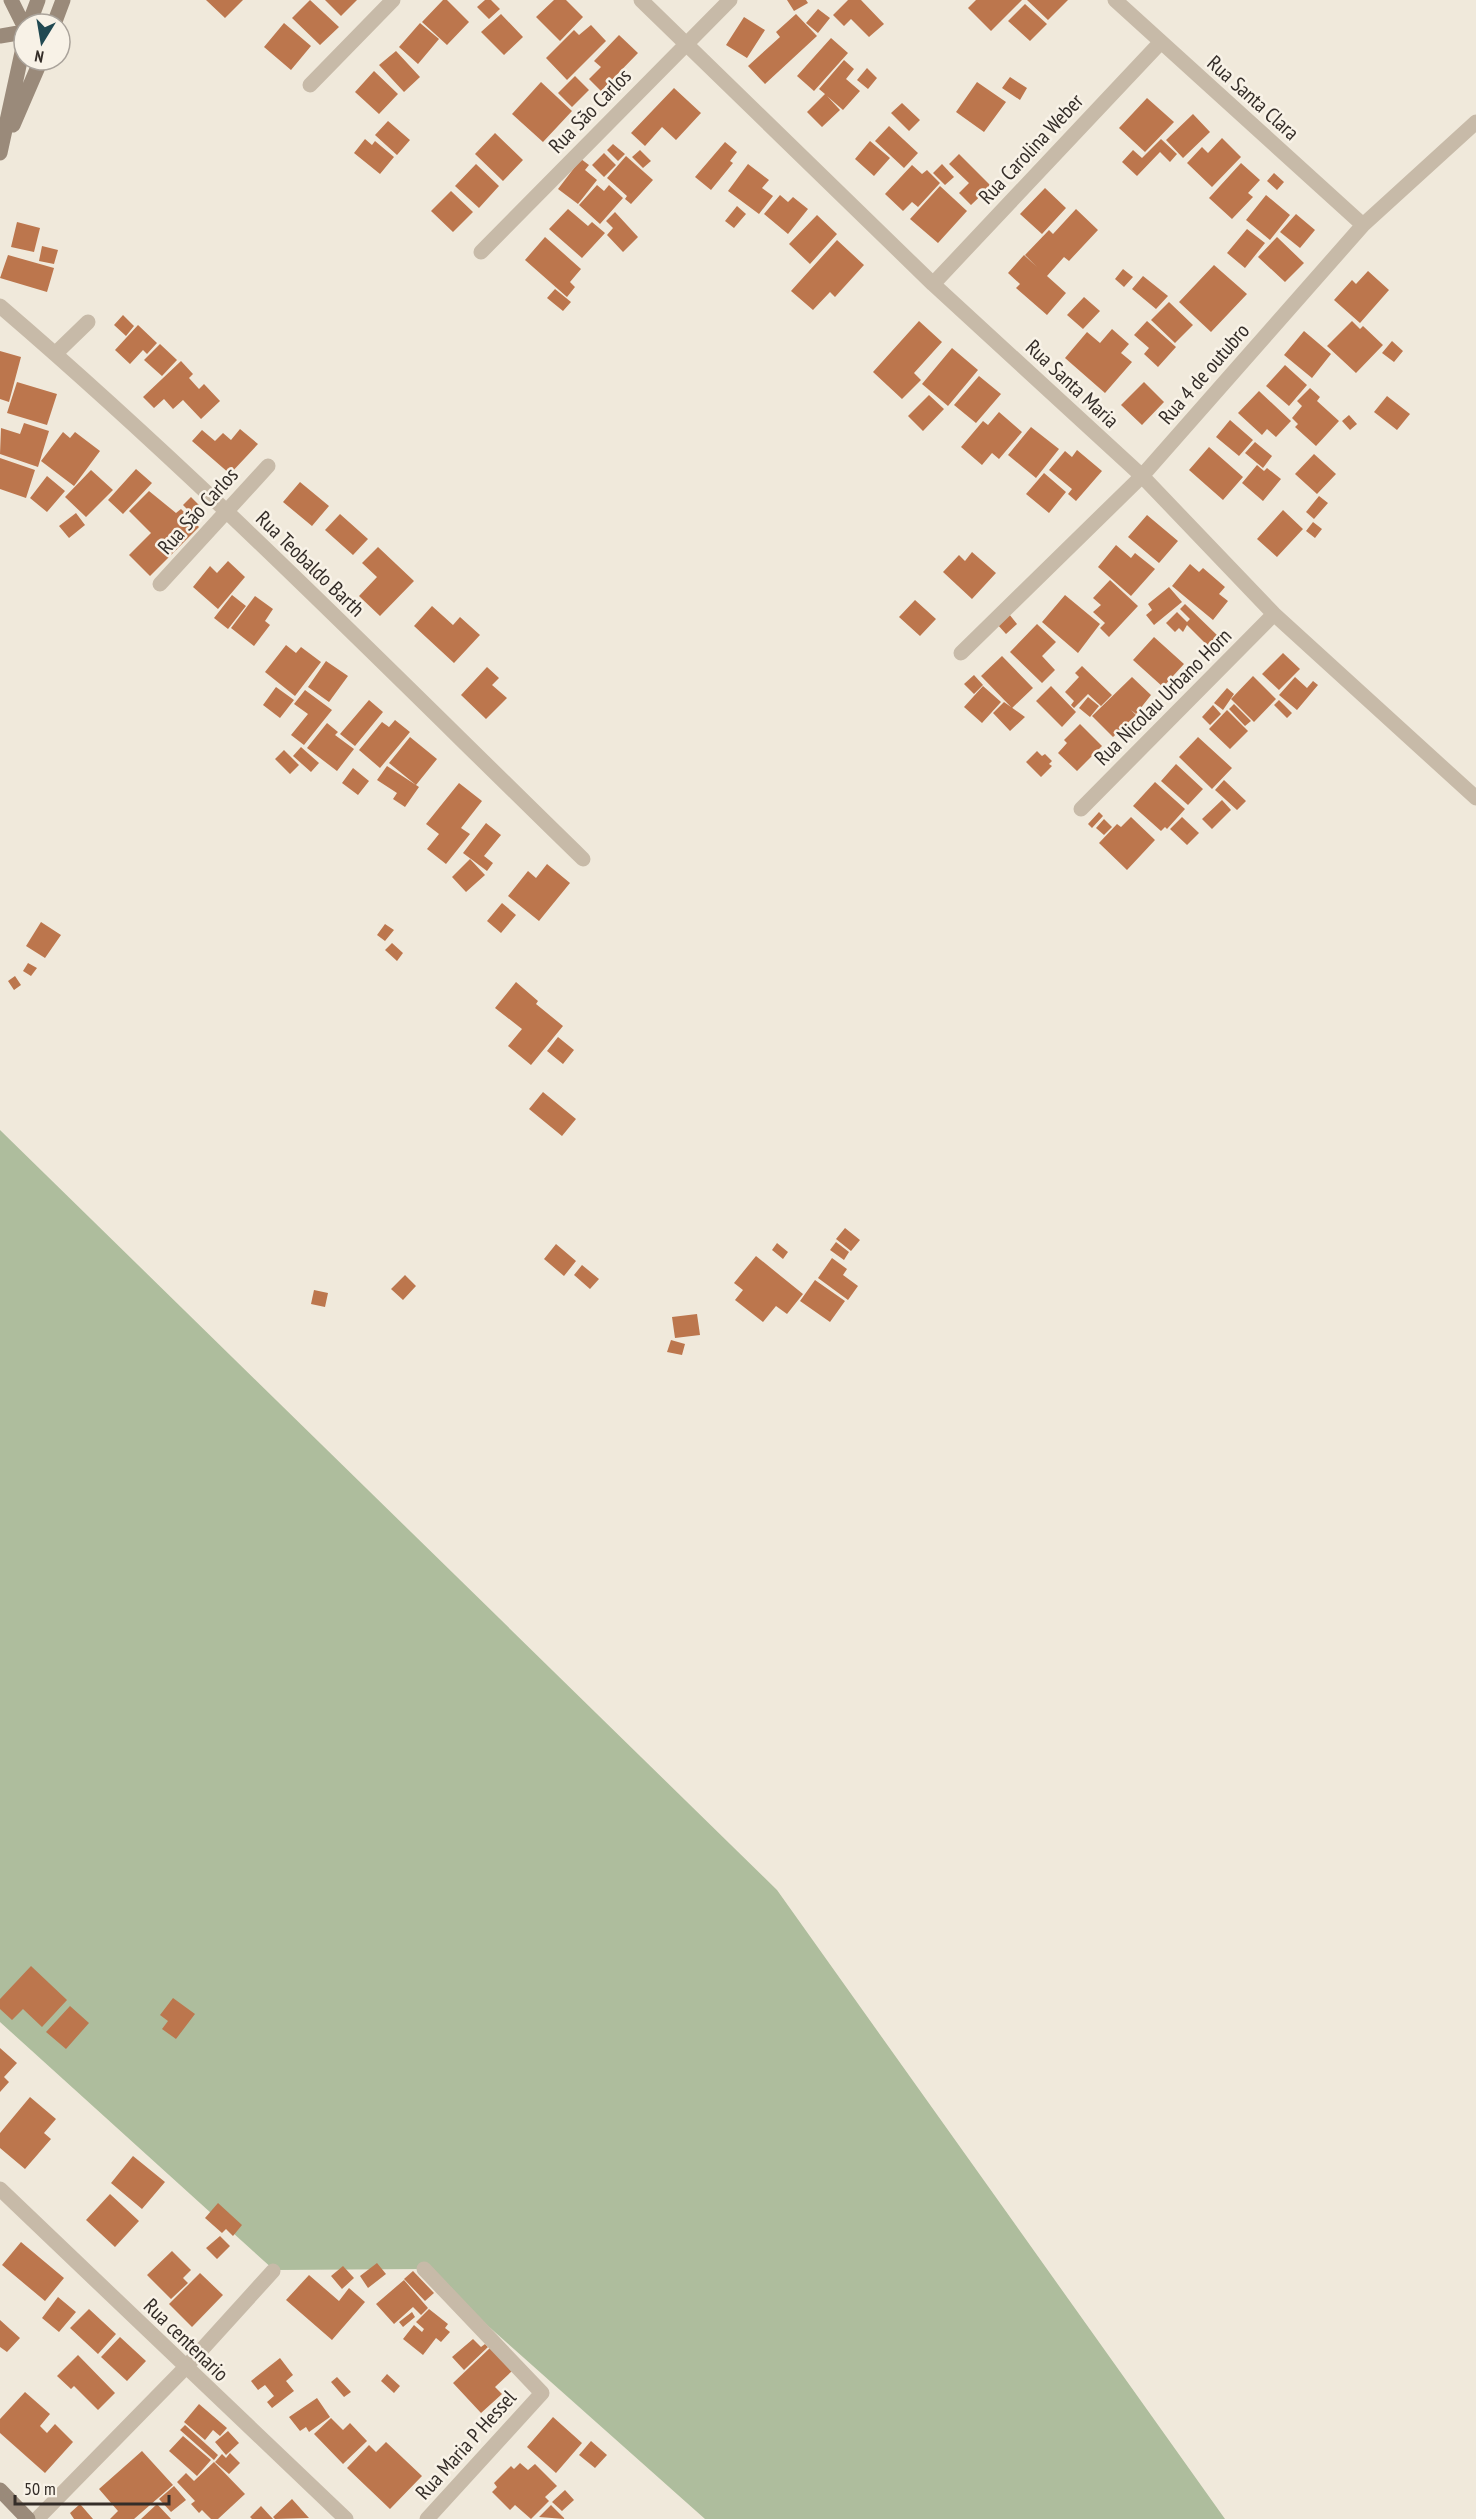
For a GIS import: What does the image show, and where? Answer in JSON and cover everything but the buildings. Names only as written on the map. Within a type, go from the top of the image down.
[{"type":"main road","points":[[0,154],[18,72]]},
{"type":"main road","points":[[0,154],[35,72]]},
{"type":"main road","points":[[0,2490],[28,2519]]},
{"type":"street","points":[[310,85],[393,0]]},
{"type":"street","name":"Rua Santa Maria","points":[[640,0],[933,284],[1142,476],[1274,614],[1476,798]]},
{"type":"street","name":"Rua São Carlos","points":[[481,252],[730,0]]},
{"type":"street","name":"Rua Santa Clara","points":[[1115,0],[1363,225]]},
{"type":"street","name":"Rua Carolina Weber","points":[[933,284],[1160,43]]},
{"type":"street","name":"Rua 4 de outubro","points":[[961,652],[1142,476],[1363,225],[1476,122]]},
{"type":"street","name":"Rua Teobaldo Barth","points":[[0,306],[56,353],[225,511],[583,859]]},
{"type":"street","points":[[56,353],[88,322]]},
{"type":"street","name":"Rua São Carlos","points":[[160,584],[268,466]]},
{"type":"street","name":"Rua Nicolau Urbano Horn","points":[[1081,809],[1274,614]]},
{"type":"street","name":"Rua centenario","points":[[0,2189],[185,2368],[346,2519]]},
{"type":"street","name":"Rua Maria P Hessel","points":[[424,2270],[542,2393],[427,2519]]},
{"type":"street","points":[[37,2519],[185,2368],[273,2271]]},
{"type":"green space","points":[[0,1130],[777,1890],[1225,2519],[705,2519],[424,2269],[274,2270],[0,2022]]}]
